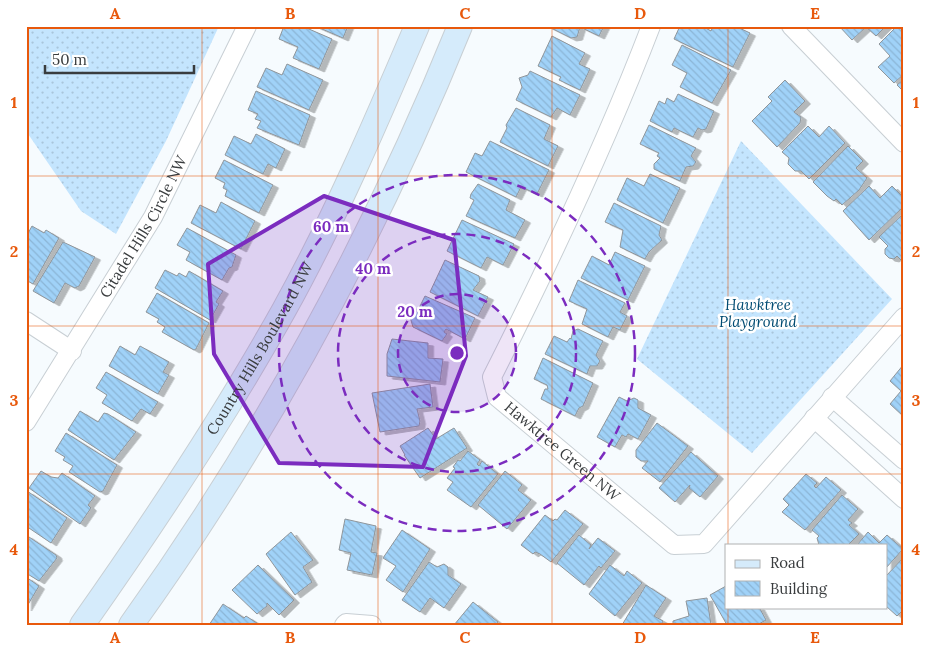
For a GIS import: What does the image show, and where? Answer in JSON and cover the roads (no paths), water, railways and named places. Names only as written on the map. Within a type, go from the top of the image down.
[{"type":"main road","name":"Country Hills Boulevard NW","points":[[82,625],[150,527],[221,416],[284,309],[370,137],[418,26]]},
{"type":"main road","points":[[130,625],[163,580],[243,458],[313,340],[389,191],[460,26]]},
{"type":"street","name":"Citadel Hills Circle NW","points":[[26,422],[72,351],[153,217],[247,26]]},
{"type":"street","name":"Hawktree Green NW","points":[[651,26],[627,89],[560,242],[492,377],[497,397],[674,545],[704,544],[904,317]]},
{"type":"street","points":[[791,26],[904,143]]},
{"type":"street","points":[[26,321],[72,351]]},
{"type":"street","points":[[832,397],[904,460]]},
{"type":"street","points":[[814,418],[904,499]]},
{"type":"street","points":[[344,625],[346,623],[372,625]]},
{"type":"park label","name":"Hawktree Playground","points":[[758,314]]}]
